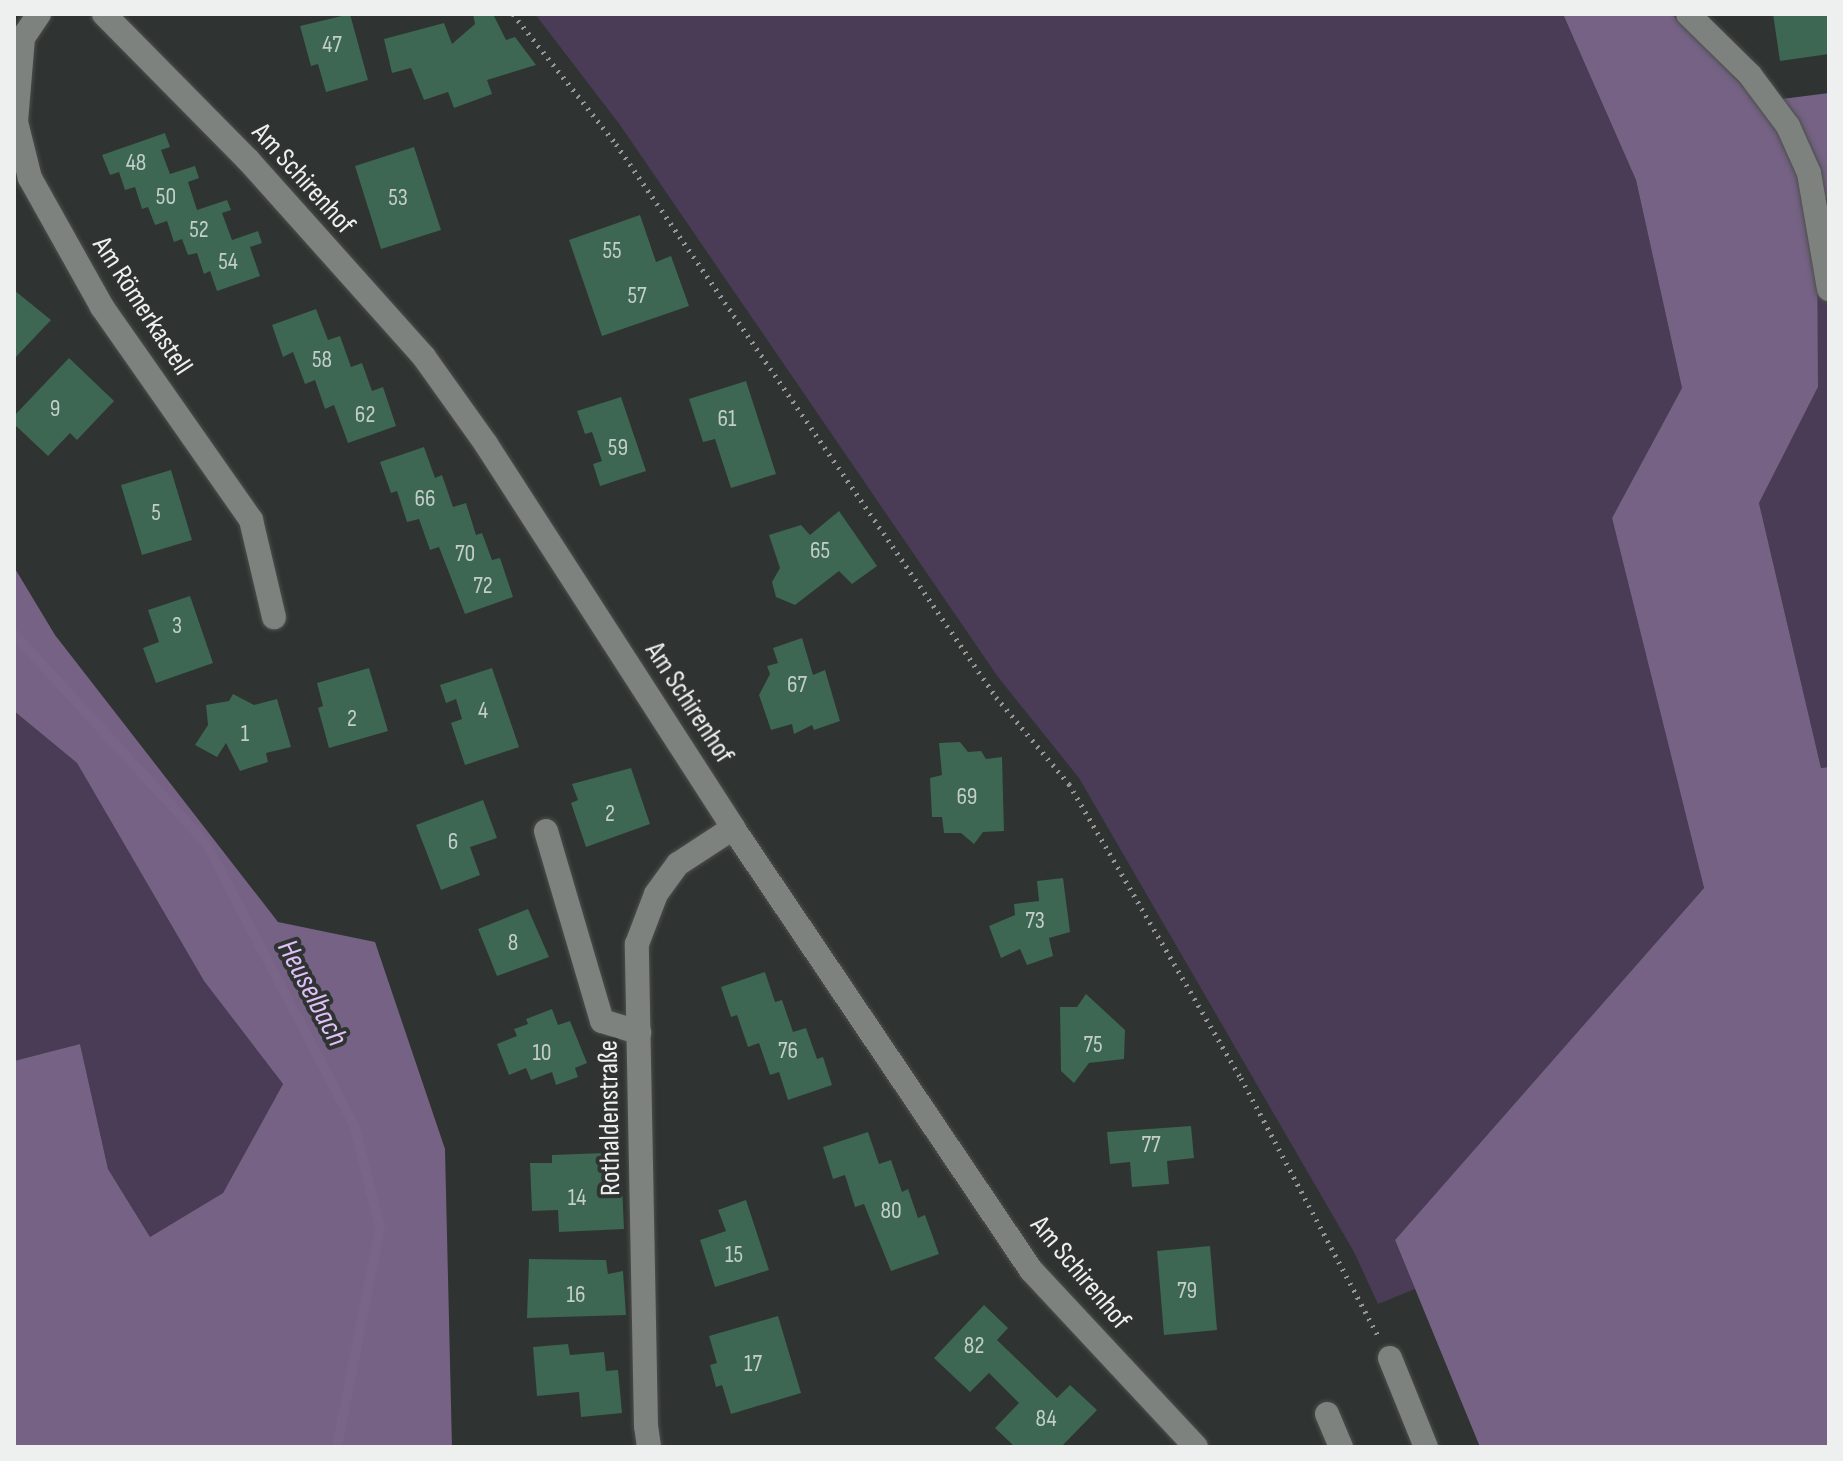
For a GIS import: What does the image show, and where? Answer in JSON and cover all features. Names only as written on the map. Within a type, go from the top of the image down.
[{"type":"street","name":"Am Römerkastell","points":[[39,14],[23,38],[16,122],[30,178],[102,307],[251,520],[274,617]]},
{"type":"street","name":"Am Schirenhof","points":[[104,14],[248,160],[424,357],[486,444],[733,828],[1031,1270],[1196,1447]]},
{"type":"street","points":[[1688,14],[1750,75],[1788,126],[1809,173],[1829,289]]},
{"type":"street","name":"Rothaldenstraße","points":[[649,1447],[646,1426],[637,944],[656,894],[678,864],[733,828]]},
{"type":"street","points":[[546,831],[602,1021],[639,1032]]},
{"type":"street","points":[[1390,1358],[1426,1447]]},
{"type":"street","points":[[1327,1414],[1341,1447]]},
{"type":"path","points":[[513,14],[616,144],[996,697],[1069,784],[1241,1078],[1390,1358]]},
{"type":"shaded area","points":[[535,14],[1563,14],[1636,180],[1682,388],[1612,518],[1704,888],[1395,1240],[1415,1289],[1378,1304],[1354,1252],[1079,778],[998,677],[620,125]]},
{"type":"shaded area","points":[[1563,14],[1672,14],[1759,102],[1829,93],[1829,198],[1817,200],[1818,387],[1759,503],[1821,768],[1829,767],[1829,1447],[1480,1447],[1395,1240],[1704,888],[1612,518],[1682,388],[1636,180]]},
{"type":"shaded area","points":[[1829,198],[1829,767],[1821,768],[1759,503],[1818,387],[1817,200]]},
{"type":"shaded area","points":[[14,567],[55,635],[278,922],[375,942],[445,1149],[452,1447],[14,1447],[14,1061],[80,1044],[108,1169],[150,1237],[223,1193],[283,1084],[204,981],[77,763],[14,711]]},
{"type":"shaded area","points":[[14,711],[77,763],[204,981],[283,1084],[223,1193],[150,1237],[108,1169],[80,1044],[14,1061]]},
{"type":"building","points":[[350,14],[368,80],[326,92],[318,64],[311,66],[300,26]]},
{"type":"building","points":[[473,14],[493,14],[506,40],[515,37],[536,65],[487,80],[492,94],[454,108],[448,92],[424,100],[411,68],[392,73],[384,39],[444,23],[452,44],[475,24]]},
{"type":"building","points":[[1773,14],[1829,14],[1829,54],[1780,61]]},
{"type":"building","points":[[165,133],[170,147],[161,150],[170,174],[195,166],[199,178],[188,182],[197,210],[227,200],[231,210],[222,213],[232,240],[258,231],[262,243],[250,247],[260,276],[217,291],[210,271],[204,274],[197,253],[188,255],[182,239],[174,242],[167,221],[155,225],[148,207],[142,209],[135,187],[125,190],[119,172],[110,175],[102,155]]},
{"type":"building","points":[[414,147],[441,230],[381,249],[355,166]]},
{"type":"building","points":[[640,215],[656,262],[671,256],[689,306],[602,336],[569,240]]},
{"type":"building","points":[[14,290],[51,320],[14,359]]},
{"type":"building","points":[[316,309],[328,340],[340,336],[351,367],[362,363],[372,391],[383,387],[396,426],[348,443],[334,405],[325,409],[315,380],[305,384],[293,352],[283,357],[272,325]]},
{"type":"building","points":[[69,358],[114,401],[77,440],[70,433],[48,456],[14,424],[14,416]]},
{"type":"building","points":[[746,381],[776,474],[731,488],[715,439],[703,442],[689,399]]},
{"type":"building","points":[[621,397],[646,471],[600,486],[593,464],[602,461],[592,432],[585,434],[577,411]]},
{"type":"building","points":[[424,447],[435,478],[442,475],[453,507],[466,503],[476,535],[482,533],[492,560],[500,558],[513,597],[465,614],[439,547],[430,550],[419,519],[407,522],[397,491],[391,493],[380,462]]},
{"type":"building","points":[[171,470],[192,540],[142,555],[121,485]]},
{"type":"building","points":[[839,511],[877,566],[852,584],[839,571],[795,605],[776,597],[772,582],[780,568],[769,535],[801,525],[810,535]]},
{"type":"building","points":[[190,596],[213,663],[156,683],[143,648],[159,642],[148,610]]},
{"type":"building","points":[[802,638],[813,675],[825,670],[840,721],[814,730],[812,725],[794,734],[792,724],[771,730],[759,695],[770,674],[767,666],[778,663],[773,648]]},
{"type":"building","points":[[369,668],[388,731],[329,748],[318,708],[323,706],[317,683]]},
{"type":"building","points":[[492,668],[519,747],[465,765],[451,723],[462,719],[456,699],[446,703],[440,685]]},
{"type":"building","points":[[233,694],[254,705],[277,699],[291,747],[266,753],[268,762],[240,771],[226,743],[217,757],[195,745],[208,725],[206,705],[229,701]]},
{"type":"building","points":[[960,742],[968,752],[981,751],[986,759],[1002,757],[1004,831],[983,832],[974,844],[961,833],[944,833],[942,817],[932,817],[930,778],[942,775],[939,743]]},
{"type":"building","points":[[631,768],[650,824],[586,847],[571,803],[578,800],[572,784]]},
{"type":"building","points":[[483,800],[497,838],[470,847],[480,875],[441,890],[416,825]]},
{"type":"building","points":[[1063,878],[1070,932],[1049,938],[1053,956],[1027,965],[1020,949],[1001,958],[989,926],[1015,915],[1014,904],[1039,901],[1037,881]]},
{"type":"building","points":[[528,909],[549,957],[497,976],[478,929]]},
{"type":"building","points":[[765,972],[775,1002],[782,1000],[793,1032],[806,1028],[817,1059],[823,1057],[832,1085],[788,1100],[779,1072],[770,1075],[759,1043],[748,1047],[737,1015],[731,1017],[721,987]]},
{"type":"building","points":[[1086,994],[1125,1030],[1124,1059],[1089,1063],[1074,1083],[1061,1071],[1060,1007],[1077,1007]]},
{"type":"building","points":[[552,1009],[558,1025],[570,1021],[587,1063],[575,1068],[578,1077],[556,1085],[552,1072],[531,1080],[526,1068],[509,1075],[497,1044],[517,1036],[514,1029],[528,1024],[526,1019]]},
{"type":"building","points":[[1191,1126],[1194,1158],[1167,1161],[1169,1184],[1132,1187],[1130,1162],[1110,1164],[1107,1132]]},
{"type":"building","points":[[868,1132],[879,1164],[891,1160],[902,1192],[908,1189],[918,1218],[925,1215],[939,1254],[891,1271],[864,1204],[855,1207],[845,1175],[833,1179],[823,1147]]},
{"type":"building","points":[[604,1153],[605,1186],[622,1185],[624,1229],[559,1232],[558,1210],[532,1211],[530,1163],[552,1163],[552,1155]]},
{"type":"building","points":[[746,1200],[769,1270],[715,1287],[700,1240],[726,1231],[718,1210]]},
{"type":"building","points":[[1210,1246],[1217,1330],[1164,1335],[1157,1251]]},
{"type":"building","points":[[529,1259],[606,1260],[608,1274],[623,1271],[626,1315],[527,1318]]},
{"type":"building","points":[[984,1305],[1008,1328],[997,1340],[1057,1398],[1070,1385],[1097,1410],[1061,1447],[1015,1447],[995,1428],[1019,1403],[989,1373],[970,1392],[934,1358]]},
{"type":"building","points":[[778,1316],[801,1393],[731,1414],[722,1385],[716,1387],[710,1365],[717,1363],[709,1336]]},
{"type":"building","points":[[568,1344],[570,1355],[604,1352],[606,1371],[618,1370],[622,1413],[581,1417],[579,1392],[537,1396],[533,1347]]},
{"type":"waterway","name":"Heuselbach","points":[[14,634],[206,843],[354,1125],[380,1228],[337,1447]]}]
